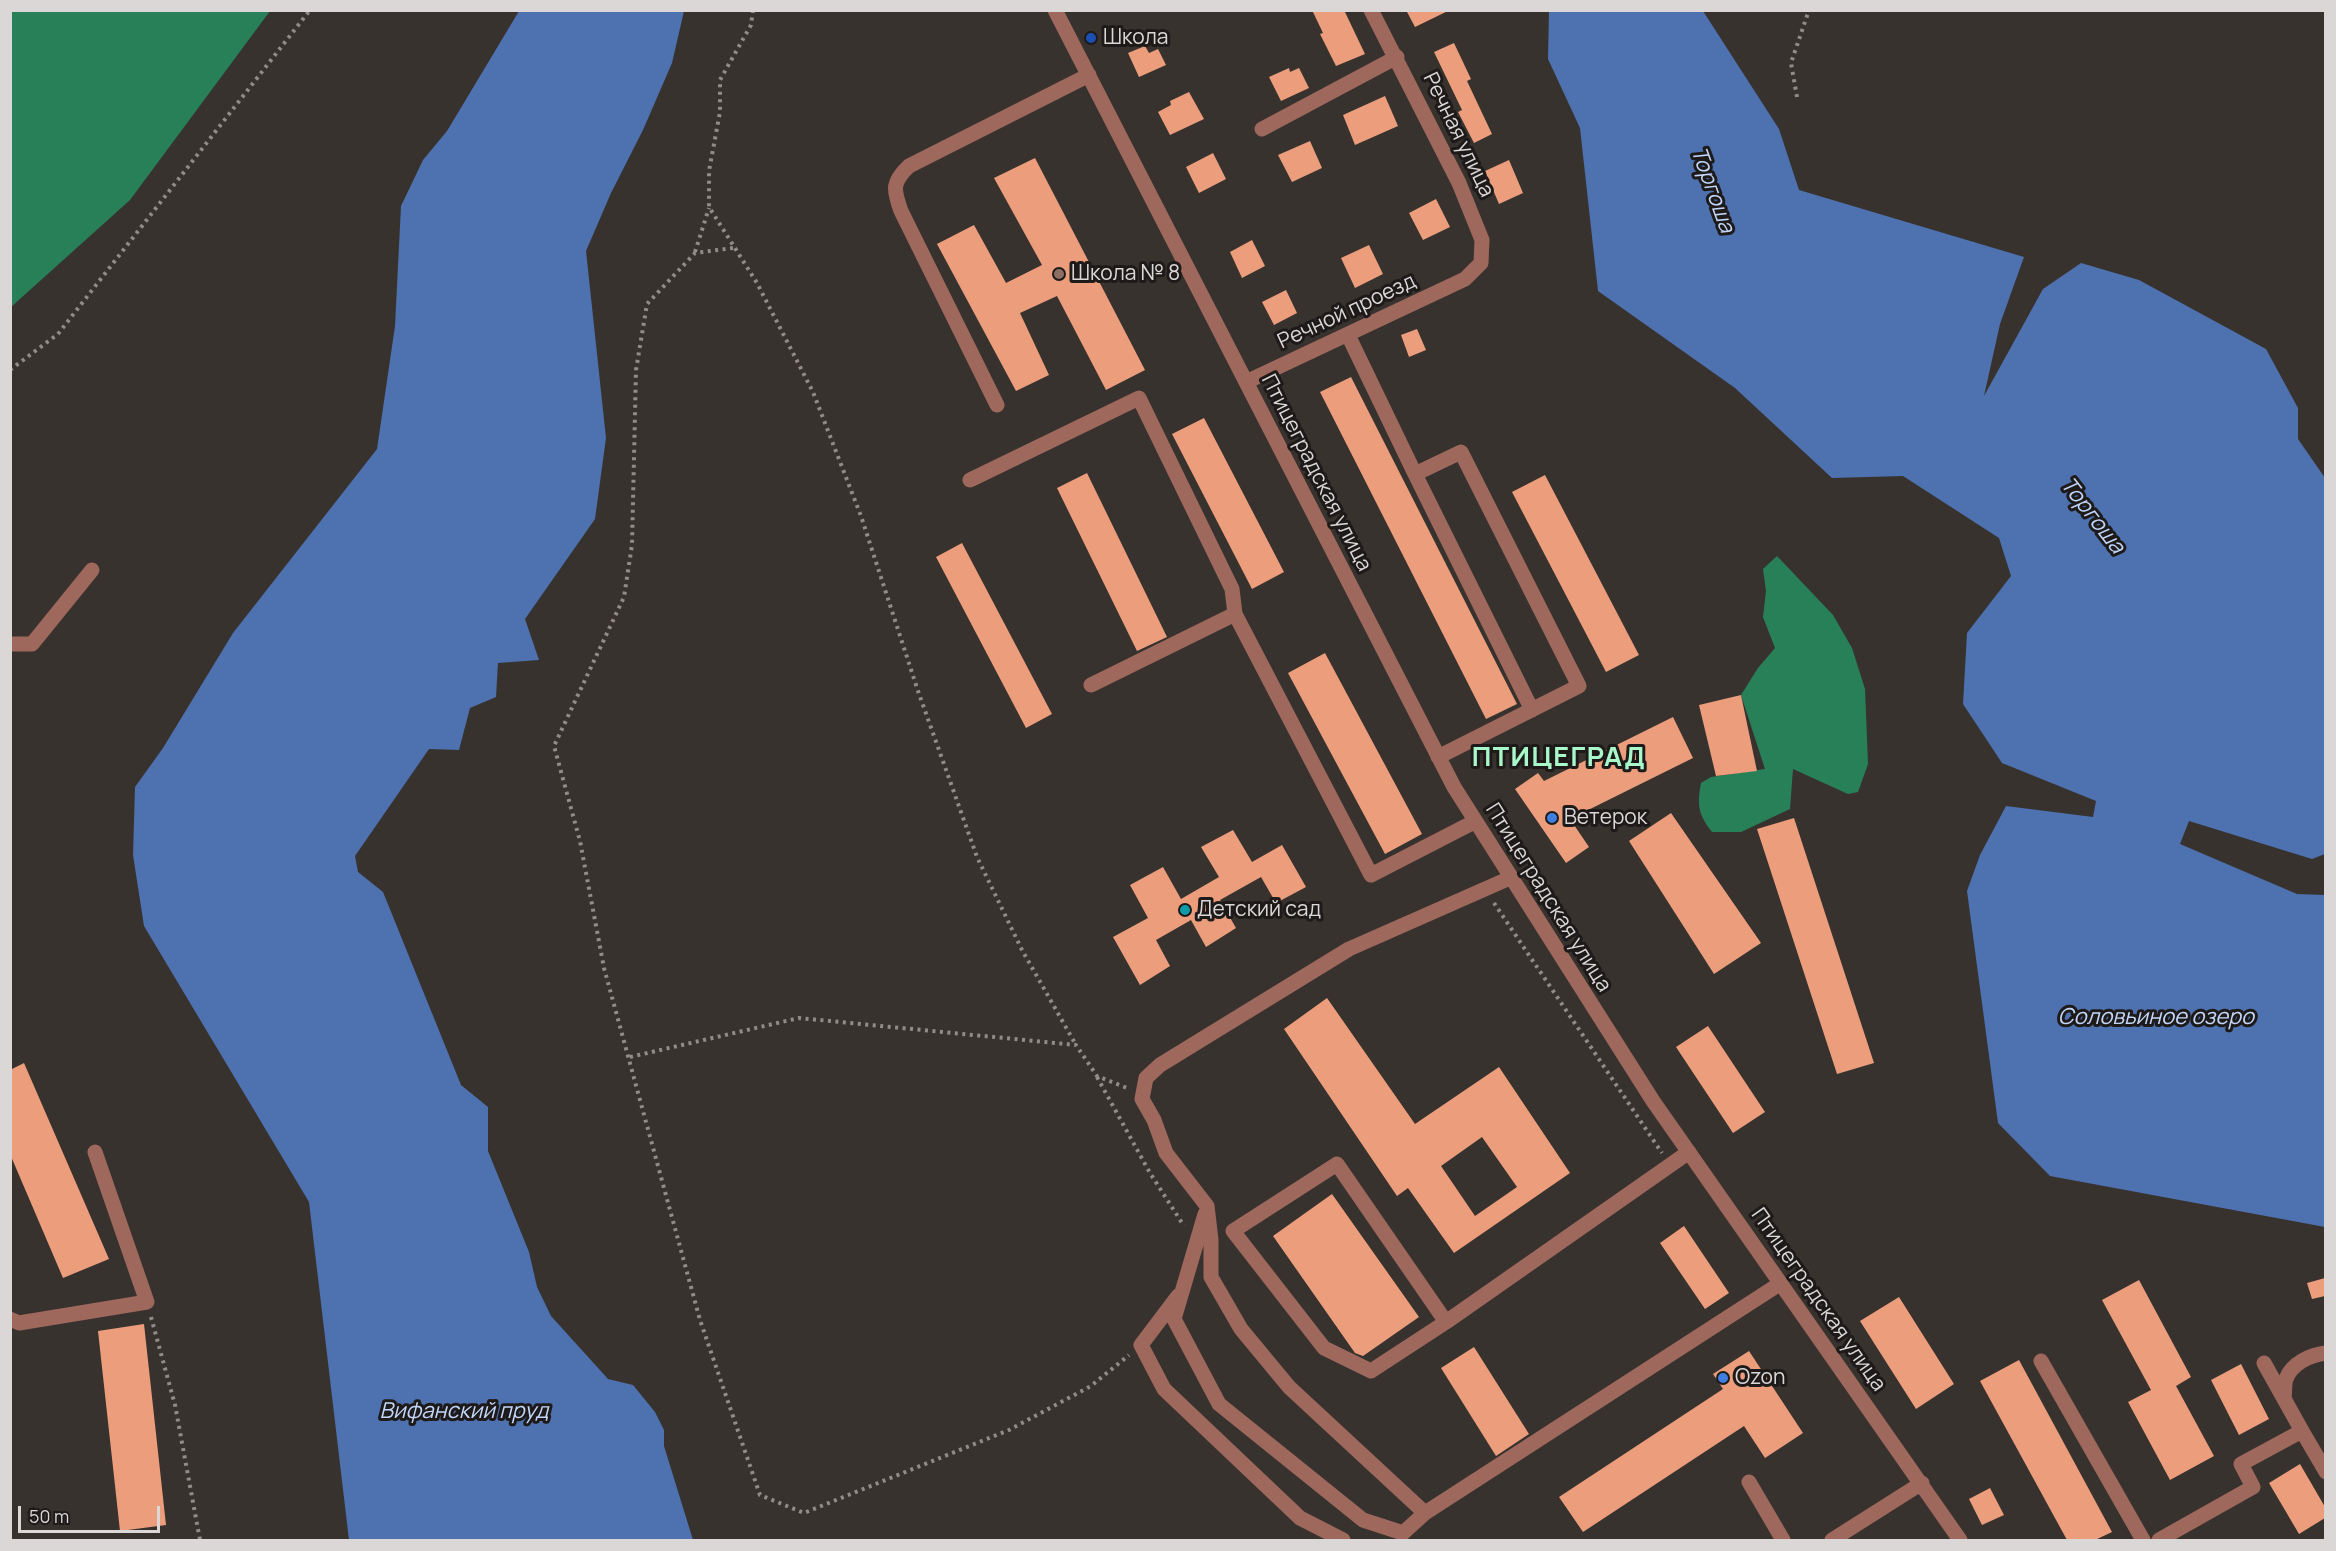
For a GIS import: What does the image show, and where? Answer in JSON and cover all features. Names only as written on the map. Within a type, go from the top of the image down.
[{"type":"street","name":"Птицеградская улица","points":[[1056,10],[1438,757],[1474,822],[1653,1101],[1960,1540]]},
{"type":"street","name":"Речная улица","points":[[1371,10],[1397,57],[1459,183],[1482,240],[1481,263],[1465,279]]},
{"type":"street","points":[[1262,129],[1397,57]]},
{"type":"street","points":[[997,405],[901,211],[894,193],[897,177],[909,166],[1089,75]]},
{"type":"street","name":"Речной проезд","points":[[1246,382],[1465,279]]},
{"type":"street","points":[[1348,335],[1532,710]]},
{"type":"street","points":[[970,480],[1139,398],[1232,589],[1235,614],[1371,875],[1474,822]]},
{"type":"street","points":[[1415,474],[1461,452],[1579,686],[1438,757]]},
{"type":"street","points":[[10,644],[32,644],[92,570]]},
{"type":"street","points":[[1091,685],[1235,614]]},
{"type":"street","points":[[1425,1513],[1289,1387],[1241,1329],[1211,1277],[1211,1240],[1207,1206],[1166,1153],[1154,1120],[1142,1100],[1146,1078],[1160,1065],[1349,949],[1510,878]]},
{"type":"street","points":[[10,1318],[19,1323],[147,1302],[95,1152]]},
{"type":"street","points":[[1446,1322],[1337,1164],[1233,1231],[1324,1348],[1371,1371],[1446,1322],[1689,1152]]},
{"type":"street","points":[[1207,1206],[1174,1319],[1219,1404],[1363,1520],[1403,1533],[1425,1513],[1780,1283]]},
{"type":"street","points":[[1183,1289],[1141,1345],[1164,1389],[1300,1518],[1343,1540]]},
{"type":"street","points":[[2284,1399],[2286,1378],[2300,1361],[2325,1353]]},
{"type":"street","points":[[2041,1361],[2143,1540]]},
{"type":"street","points":[[2264,1363],[2325,1472]]},
{"type":"street","points":[[2159,1540],[2253,1487],[2241,1464],[2302,1431]]},
{"type":"street","points":[[1749,1482],[1783,1540]]},
{"type":"street","points":[[1832,1540],[1922,1483]]},
{"type":"path","points":[[10,370],[58,334],[310,10]]},
{"type":"path","points":[[753,10],[751,25],[720,80],[720,112],[710,171],[709,207],[695,253],[647,304],[636,370],[632,545],[624,597],[554,746],[564,790],[580,841],[604,968],[700,1320],[760,1495],[804,1514],[1009,1430],[1091,1386],[1141,1345]]},
{"type":"path","points":[[1797,97],[1791,63],[1809,10]]},
{"type":"path","points":[[709,207],[757,283],[813,392],[861,516],[918,691],[977,857],[1022,950],[1076,1045],[1097,1076],[1150,1173],[1187,1232],[1195,1250]]},
{"type":"path","points":[[695,253],[734,248]]},
{"type":"path","points":[[1486,890],[1670,1166]]},
{"type":"path","points":[[630,1057],[799,1018],[1076,1045]]},
{"type":"path","points":[[1097,1076],[1127,1089],[1146,1078]]},
{"type":"path","points":[[147,1302],[175,1405],[200,1540]]},
{"type":"green space","points":[[11,10],[270,11],[130,200],[11,307]]},
{"type":"green space","points":[[1777,556],[1833,615],[1852,648],[1865,689],[1868,764],[1858,792],[1848,794],[1793,769],[1790,809],[1741,832],[1712,832],[1700,809],[1701,783],[1711,777],[1765,769],[1741,695],[1758,668],[1775,648],[1763,617],[1766,591],[1763,569]]},
{"type":"water","name":"Вифанский пруд","points":[[519,11],[684,11],[672,63],[586,251],[606,438],[595,519],[525,619],[539,660],[498,663],[496,697],[470,708],[459,750],[429,749],[355,856],[358,872],[383,892],[461,1085],[488,1107],[488,1151],[529,1252],[537,1287],[551,1316],[608,1379],[633,1385],[655,1412],[664,1430],[664,1446],[693,1540],[349,1540],[309,1202],[144,926],[133,855],[135,787],[163,748],[233,633],[377,449],[395,326],[401,206],[423,160],[447,131]]},
{"type":"water","name":"Соловьиное озеро","points":[[1549,11],[1703,11],[1779,129],[1799,190],[2024,257],[2000,324],[1984,396],[2043,289],[2081,263],[2139,280],[2266,349],[2298,408],[2298,439],[2325,478],[2325,854],[2312,859],[2189,821],[2180,844],[2297,894],[2325,895],[2325,1227],[2050,1176],[1998,1123],[1967,891],[1980,855],[2006,806],[2093,817],[2096,801],[2002,763],[1963,704],[1967,633],[2011,576],[1999,538],[1903,476],[1832,478],[1735,388],[1598,291],[1580,128],[1548,59]]},
{"type":"building","points":[[1312,10],[1344,10],[1365,54],[1336,66],[1320,34],[1323,33]]},
{"type":"building","points":[[1406,10],[1450,10],[1415,27]]},
{"type":"building","points":[[1454,43],[1471,79],[1467,81],[1492,134],[1474,143],[1458,112],[1462,110],[1434,52]]},
{"type":"building","points":[[1145,46],[1149,53],[1158,49],[1166,65],[1139,77],[1128,53]]},
{"type":"building","points":[[1289,68],[1290,72],[1299,68],[1309,88],[1281,101],[1269,77]]},
{"type":"building","points":[[1189,92],[1204,119],[1170,135],[1158,112],[1171,105],[1170,101]]},
{"type":"building","points":[[1385,96],[1398,126],[1355,145],[1343,115]]},
{"type":"building","points":[[1310,141],[1322,168],[1292,182],[1278,155]]},
{"type":"building","points":[[1213,153],[1226,179],[1199,193],[1186,167]]},
{"type":"building","name":"Школа № 8","points":[[1035,158],[1145,370],[1106,390],[1057,296],[1020,313],[1049,375],[1016,391],[937,244],[974,225],[1006,283],[1042,265],[994,178]]},
{"type":"building","points":[[1509,160],[1523,193],[1499,204],[1485,171]]},
{"type":"building","points":[[1436,199],[1450,227],[1423,240],[1409,213]]},
{"type":"building","points":[[1252,240],[1265,266],[1242,278],[1230,252]]},
{"type":"building","points":[[1369,245],[1383,274],[1355,288],[1341,258]]},
{"type":"building","points":[[1286,290],[1297,313],[1274,325],[1262,302]]},
{"type":"building","points":[[1417,329],[1426,350],[1409,357],[1401,335]]},
{"type":"building","points":[[1351,377],[1517,704],[1486,719],[1320,392]]},
{"type":"building","points":[[1204,418],[1284,572],[1252,589],[1172,434]]},
{"type":"building","points":[[1087,473],[1167,637],[1137,651],[1057,488]]},
{"type":"building","points":[[1545,475],[1639,655],[1606,672],[1512,492]]},
{"type":"building","points":[[962,543],[1052,714],[1026,728],[936,557]]},
{"type":"building","points":[[1325,653],[1422,834],[1385,854],[1288,673]]},
{"type":"building","points":[[1741,695],[1757,771],[1716,776],[1699,705]]},
{"type":"building","points":[[1673,717],[1693,758],[1570,819],[1589,847],[1566,863],[1515,789],[1538,773],[1544,781]]},
{"type":"building","points":[[1671,813],[1761,943],[1714,974],[1629,841]]},
{"type":"building","points":[[1794,818],[1874,1063],[1837,1074],[1757,829]]},
{"type":"building","name":"Детский сад","points":[[1233,830],[1252,862],[1282,845],[1306,887],[1276,903],[1261,877],[1220,900],[1236,928],[1206,947],[1191,920],[1156,940],[1170,966],[1140,985],[1113,937],[1148,918],[1130,885],[1163,867],[1181,899],[1219,877],[1201,847]]},
{"type":"building","points":[[1327,998],[1415,1124],[1499,1067],[1570,1173],[1454,1253],[1408,1188],[1397,1196],[1284,1029]],"holes":[[[1482,1137],[1517,1187],[1475,1216],[1441,1166]]]},
{"type":"building","points":[[1708,1026],[1765,1112],[1733,1133],[1676,1047]]},
{"type":"building","points":[[24,1063],[109,1259],[63,1278],[10,1154],[10,1070]]},
{"type":"building","points":[[1332,1194],[1419,1317],[1363,1356],[1355,1353],[1273,1236]]},
{"type":"building","points":[[1684,1226],[1729,1293],[1705,1309],[1660,1243]]},
{"type":"building","points":[[2325,1278],[2325,1296],[2312,1299],[2307,1283]]},
{"type":"building","points":[[2139,1280],[2191,1377],[2176,1386],[2214,1456],[2170,1480],[2128,1402],[2151,1390],[2102,1300]]},
{"type":"building","points":[[1899,1297],[1954,1384],[1916,1409],[1860,1321]]},
{"type":"building","points":[[144,1324],[166,1525],[120,1531],[98,1331]]},
{"type":"building","points":[[1474,1347],[1529,1434],[1496,1456],[1441,1368]]},
{"type":"building","points":[[1749,1351],[1803,1433],[1765,1458],[1744,1426],[1583,1532],[1559,1497],[1723,1389],[1713,1374]]},
{"type":"building","points":[[2019,1360],[2112,1532],[2095,1540],[2067,1540],[1980,1381]]},
{"type":"building","points":[[2241,1364],[2269,1419],[2239,1435],[2211,1380]]},
{"type":"building","points":[[2300,1464],[2325,1507],[2325,1518],[2299,1534],[2269,1483]]},
{"type":"building","points":[[1990,1488],[2004,1515],[1982,1525],[1969,1499]]},
{"type":"place","name":"Школа","points":[[1091,38]]},
{"type":"place","name":"Школа № 8","points":[[1059,274]]},
{"type":"place","name":"Ветерок","points":[[1552,818]]},
{"type":"place","name":"Детский сад","points":[[1185,910]]},
{"type":"place","name":"Ozon","points":[[1723,1378]]},
{"type":"district","name":"ПТИЦЕГРАД","points":[[1559,758]]},
{"type":"water label","name":"Торгоша","points":[[1712,190]]},
{"type":"water label","name":"Торгоша","points":[[2092,516]]}]
